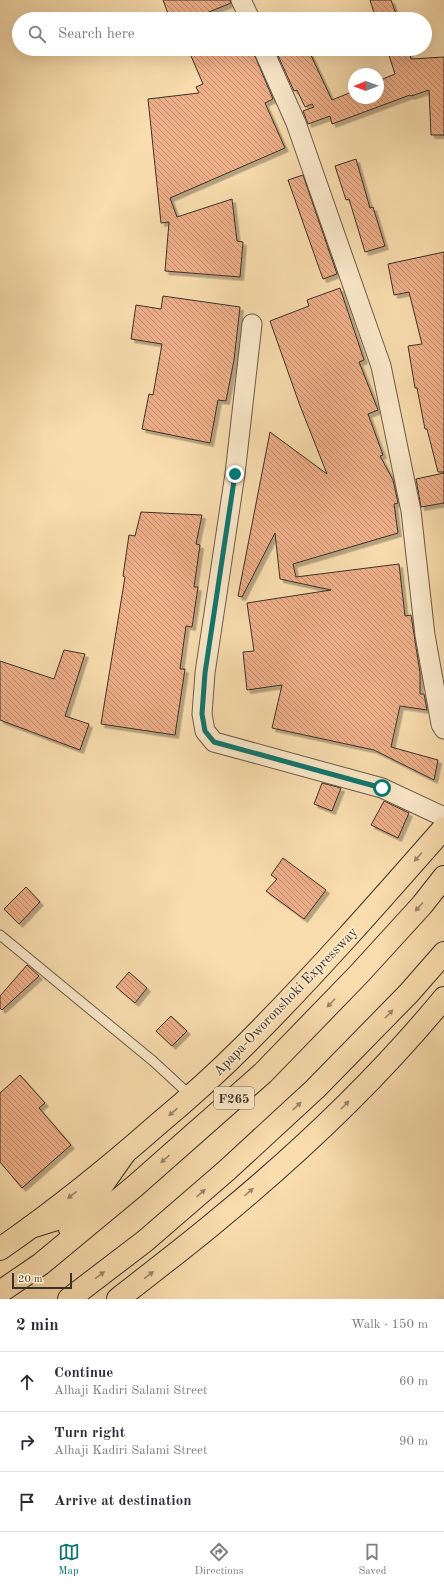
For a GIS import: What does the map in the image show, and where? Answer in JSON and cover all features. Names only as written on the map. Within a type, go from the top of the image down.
[{"type":"main road","name":"Apapa-Oworonshoki Expressway","points":[[0,1249],[31,1228],[124,1154],[191,1096],[244,1047],[349,936],[444,828]]},
{"type":"main road","name":"F265","points":[[0,1292],[41,1264],[135,1186],[263,1073],[364,968],[422,905],[444,877]]},
{"type":"main road","points":[[69,1299],[144,1241],[226,1171],[304,1100],[409,993],[444,953]]},
{"type":"main road","points":[[118,1299],[221,1218],[322,1128],[418,1030],[444,998]]},
{"type":"main road","points":[[41,1264],[84,1211],[124,1154]]},
{"type":"main road","points":[[31,1228],[84,1211],[135,1186]]},
{"type":"street","points":[[241,0],[247,12]]},
{"type":"street","points":[[266,56],[296,122],[381,366],[411,511],[425,635],[444,729]]},
{"type":"street","points":[[252,324],[235,474],[205,673],[202,714],[205,731],[214,742],[382,788],[444,817]]},
{"type":"lane","points":[[0,935],[153,1061],[191,1096]]},
{"type":"building","points":[[163,0],[230,0],[231,3],[209,12],[167,12]]},
{"type":"building","points":[[370,0],[391,0],[395,12],[374,12]]},
{"type":"building","points":[[191,56],[255,56],[273,99],[265,103],[285,148],[170,198],[177,217],[232,199],[237,241],[243,242],[240,277],[165,271],[169,222],[161,223],[148,99],[199,93],[196,87],[203,84]]},
{"type":"building","points":[[278,56],[311,56],[332,100],[348,93],[348,104],[384,104],[384,79],[395,74],[389,56],[410,56],[411,59],[444,57],[444,135],[431,135],[429,90],[411,96],[410,95],[332,124],[330,116],[308,124],[303,111],[314,107],[312,104],[305,107],[297,90],[294,91]]},
{"type":"building","points":[[356,159],[370,208],[373,207],[385,246],[365,252],[349,199],[346,200],[335,166]]},
{"type":"building","points":[[303,175],[337,274],[323,279],[288,180]]},
{"type":"building","points":[[444,252],[444,472],[438,472],[427,429],[425,429],[417,388],[415,388],[408,346],[422,344],[409,292],[394,295],[388,264]]},
{"type":"building","points":[[340,288],[364,360],[359,362],[378,410],[368,414],[383,455],[380,456],[393,480],[398,503],[394,504],[398,533],[293,564],[296,577],[399,564],[405,616],[411,615],[420,673],[420,694],[424,694],[427,710],[400,706],[391,747],[438,760],[434,780],[374,750],[272,728],[282,685],[247,690],[243,652],[254,651],[247,603],[331,590],[280,579],[275,533],[242,597],[238,596],[270,432],[327,474],[299,403],[270,321],[309,306],[307,300]]},
{"type":"building","points":[[163,296],[240,307],[234,360],[226,401],[218,400],[210,443],[142,429],[149,394],[153,395],[162,344],[131,339],[136,305],[161,309]]},
{"type":"building","points":[[444,473],[444,503],[421,507],[416,479]]},
{"type":"building","points":[[141,512],[202,515],[196,544],[200,545],[194,587],[198,587],[192,627],[186,626],[180,669],[185,669],[175,735],[101,724],[125,577],[123,576],[129,535],[135,536]]},
{"type":"building","points":[[64,650],[85,654],[65,716],[89,724],[80,750],[0,720],[0,661],[54,679]]},
{"type":"building","points":[[322,783],[341,788],[332,811],[314,804]]},
{"type":"building","points":[[384,801],[409,813],[398,838],[371,825]]},
{"type":"building","points":[[283,858],[326,890],[304,919],[266,891],[277,879],[271,875]]},
{"type":"building","points":[[26,887],[40,902],[19,924],[4,909]]},
{"type":"building","points":[[27,965],[39,976],[2,1010],[0,1008],[0,996]]},
{"type":"building","points":[[129,972],[147,988],[135,1003],[116,987]]},
{"type":"building","points":[[171,1016],[187,1031],[172,1046],[156,1031]]},
{"type":"building","points":[[20,1075],[45,1103],[39,1108],[71,1145],[22,1188],[0,1162],[0,1093]]},
{"type":"route","points":[[235,474],[205,673],[202,714],[205,731],[214,742],[382,788]]}]
